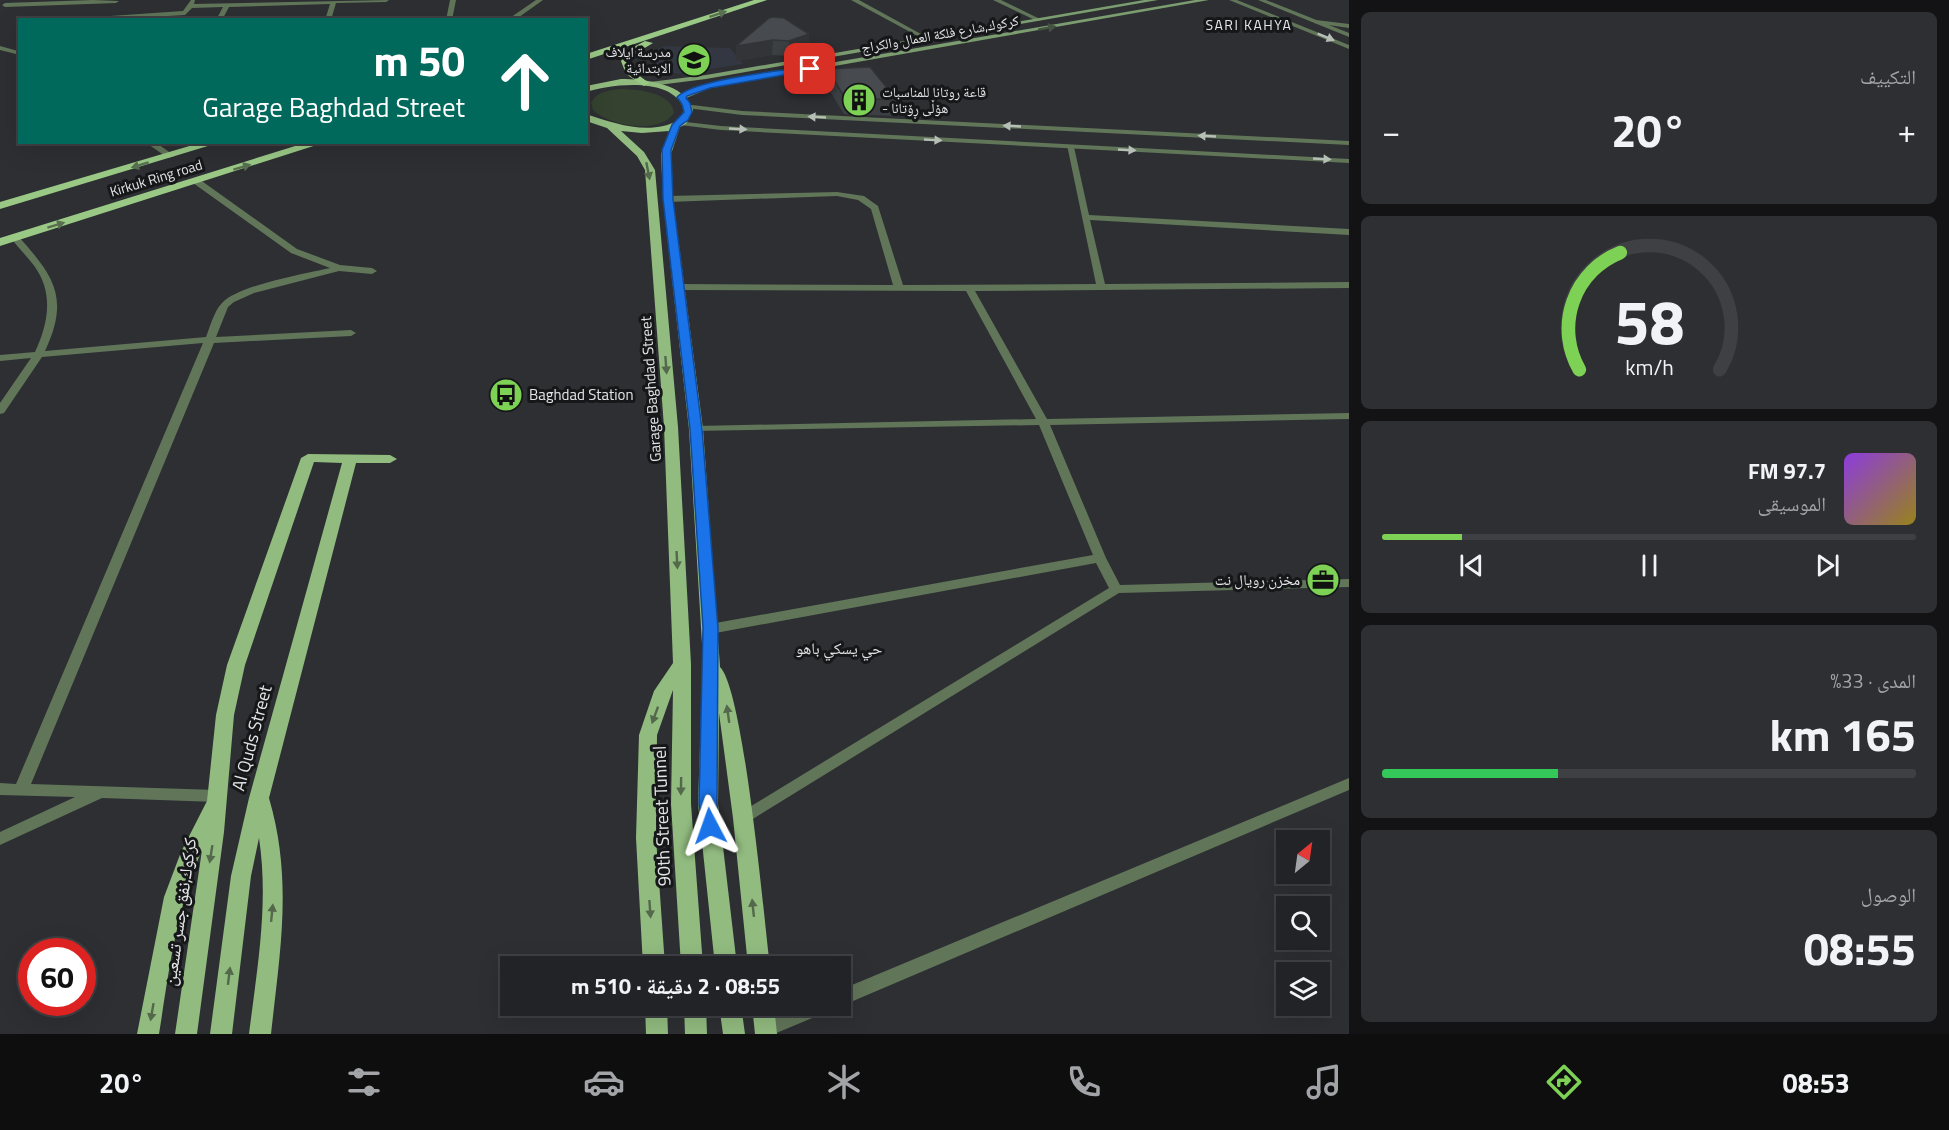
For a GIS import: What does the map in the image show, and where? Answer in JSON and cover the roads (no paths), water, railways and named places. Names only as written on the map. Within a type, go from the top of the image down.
[{"type":"highway","points":[[588,56],[763,0]]},
{"type":"highway","points":[[647,84],[629,72],[626,61],[629,55],[673,29]]},
{"type":"highway","name":"Kirkuk Ring road","points":[[0,206],[171,156],[187,147],[204,144]]},
{"type":"highway","name":"Kirkuk Ring road","points":[[0,242],[315,144]]},
{"type":"main road","name":"كركوك,شارع فلكة العمال والكراج","points":[[647,84],[1155,0]]},
{"type":"main road","name":"كركوك,شارع فلكة العمال والكراج","points":[[681,97],[716,84],[1206,0]]},
{"type":"main road","points":[[588,88],[614,82],[647,84],[668,90],[681,97],[687,106],[687,115],[678,124],[666,154],[668,199],[696,429],[711,628],[708,804],[725,956]]},
{"type":"main road","points":[[588,118],[612,128],[643,131],[678,124]]},
{"type":"main road","name":"Garage Baghdad Street","points":[[612,128],[641,153],[650,170],[669,404],[682,664]]},
{"type":"main road","name":"Al Quds Street","points":[[217,796],[225,716],[232,681],[308,459],[350,459],[259,798],[241,876],[221,1034]]},
{"type":"main road","points":[[350,459],[390,459]]},
{"type":"main road","points":[[712,660],[727,704],[743,818],[758,956]]},
{"type":"main road","points":[[653,956],[646,838],[648,735],[663,692],[682,664]]},
{"type":"main road","name":"90th Street Tunnel","points":[[682,664],[681,804],[691,956]]},
{"type":"main road","points":[[148,1034],[164,940],[174,897],[186,862],[217,796]]},
{"type":"main road","name":"كركوك,نفق جسر تسعين","points":[[186,1034],[217,796]]},
{"type":"main road","points":[[259,798],[266,819],[274,866],[274,893],[260,1034]]},
{"type":"main road","points":[[656,1016],[657,1034]]},
{"type":"main road","points":[[695,1016],[696,1034]]},
{"type":"main road","points":[[732,1016],[734,1034]]},
{"type":"main road","points":[[764,1016],[766,1031]]},
{"type":"street","points":[[5,5],[116,0],[125,18],[185,13],[192,3],[227,5],[386,0]]},
{"type":"street","points":[[449,18],[453,0]]},
{"type":"street","points":[[513,18],[540,0]]},
{"type":"street","points":[[854,0],[927,39]]},
{"type":"street","points":[[996,0],[1039,20]]},
{"type":"street","points":[[1232,0],[1349,47]]},
{"type":"street","points":[[1261,0],[1349,35]]},
{"type":"street","points":[[329,18],[334,1]]},
{"type":"street","points":[[220,18],[227,5]]},
{"type":"street","points":[[1316,22],[1349,26]]},
{"type":"street","points":[[0,60],[3,49],[18,52]]},
{"type":"street","points":[[687,106],[728,112],[1349,143]]},
{"type":"street","points":[[678,124],[1070,147],[1349,160]]},
{"type":"street","points":[[1245,138],[1260,147],[1261,152],[1258,156]]},
{"type":"street","points":[[152,144],[171,156]]},
{"type":"street","points":[[1070,147],[1101,287]]},
{"type":"street","points":[[196,181],[294,251],[339,268],[372,271]]},
{"type":"street","points":[[668,199],[829,194],[861,198],[874,208],[899,288]]},
{"type":"street","points":[[1087,217],[1349,231]]},
{"type":"street","points":[[0,411],[39,356],[53,315],[51,290],[38,265],[15,238]]},
{"type":"street","points":[[21,790],[224,306],[251,291],[339,268]]},
{"type":"street","points":[[678,287],[969,288],[1349,285]]},
{"type":"street","points":[[969,288],[1044,424],[1100,558],[1116,589]]},
{"type":"street","points":[[0,358],[208,340],[351,333]]},
{"type":"street","points":[[696,429],[1044,424],[1349,416]]},
{"type":"street","points":[[711,628],[1100,558]]},
{"type":"street","points":[[743,818],[1116,589],[1349,584]]},
{"type":"street","points":[[851,993],[1349,784]]},
{"type":"street","points":[[0,789],[217,796]]},
{"type":"street","points":[[0,839],[101,792]]},
{"type":"street","points":[[766,1031],[799,1016]]},
{"type":"place","name":"مدرسة ايلاف الابتدائية","points":[[694,60]]},
{"type":"place","name":"قاعة روتانا للمناسبات - هۆڵی ڕۆتانا","points":[[859,100]]},
{"type":"place","name":"Baghdad Station","points":[[506,395]]},
{"type":"place","name":"مخزن رويال نت","points":[[1323,580]]},
{"type":"district","name":"SARI KAHYA","points":[[1249,25]]},
{"type":"district","name":"حي يسكي باهو","points":[[839,648]]}]
